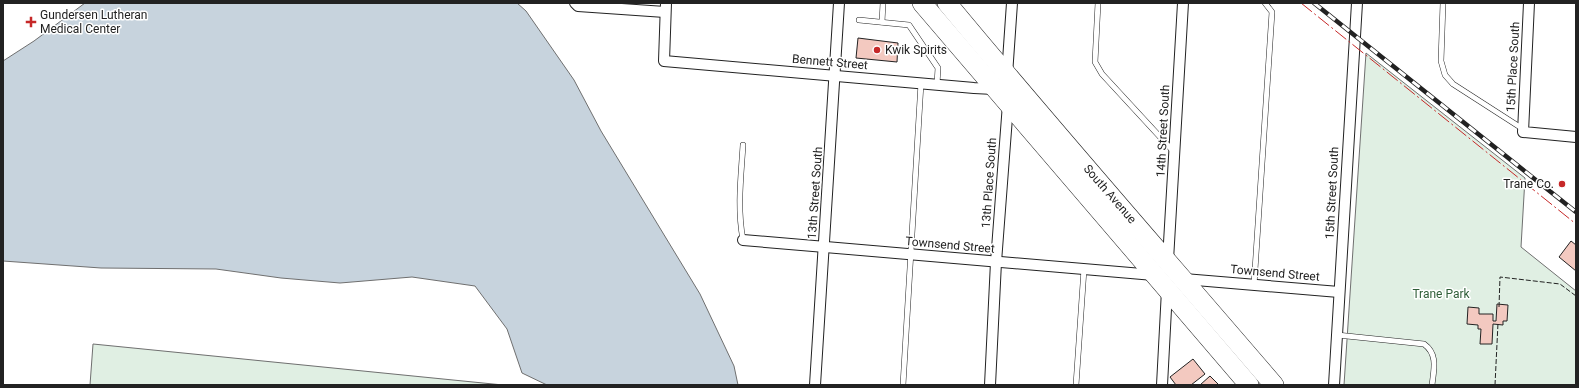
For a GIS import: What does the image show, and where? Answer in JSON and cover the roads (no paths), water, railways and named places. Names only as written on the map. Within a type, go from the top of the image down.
[{"type":"highway","name":"South Avenue","points":[[922,3],[1001,82],[1168,260],[1274,385]]},
{"type":"highway","name":"South Avenue","points":[[947,3],[1001,82],[1008,104],[1249,385]]},
{"type":"street","points":[[575,3],[578,6],[666,7]]},
{"type":"street","name":"13th Street South","points":[[816,385],[836,75],[839,3]]},
{"type":"street","points":[[1001,82],[1012,3]]},
{"type":"street","name":"14th Street South","points":[[1168,260],[1183,3]]},
{"type":"street","name":"15th Street South","points":[[1334,385],[1357,3]]},
{"type":"street","name":"15th Place South","points":[[1523,131],[1529,3]]},
{"type":"street","name":"Bennett Street","points":[[666,7],[664,61],[921,82],[974,88],[1001,82]]},
{"type":"street","name":"13th Place South","points":[[990,385],[996,262],[1008,104]]},
{"type":"street","points":[[1523,131],[1576,137]]},
{"type":"street","name":"Townsend Street","points":[[743,240],[1154,275]]},
{"type":"street","name":"Townsend Street","points":[[1184,279],[1339,292]]},
{"type":"street","points":[[1162,385],[1167,290]]},
{"type":"lane","points":[[882,22],[883,3]]},
{"type":"lane","points":[[1098,3],[1095,62],[1102,74],[1175,154]]},
{"type":"lane","points":[[1254,285],[1272,12],[1265,3]]},
{"type":"lane","points":[[1443,3],[1441,61],[1445,75],[1453,84],[1523,131]]},
{"type":"lane","points":[[859,20],[909,25],[938,68],[937,84]]},
{"type":"lane","points":[[903,385],[921,82]]},
{"type":"lane","points":[[743,145],[739,203],[743,240]]},
{"type":"lane","points":[[1076,385],[1084,269]]},
{"type":"lane","points":[[1337,335],[1424,344],[1432,350],[1434,358],[1432,385]]},
{"type":"railway","points":[[1314,3],[1576,212]]},
{"type":"place","name":"Gundersen Lutheran Medical Center","points":[[31,22]]},
{"type":"place","name":"Kwik Spirits","points":[[877,50]]},
{"type":"place","name":"Trane Co.","points":[[1562,184]]},
{"type":"park label","name":"Trane Park","points":[[1441,294]]}]
